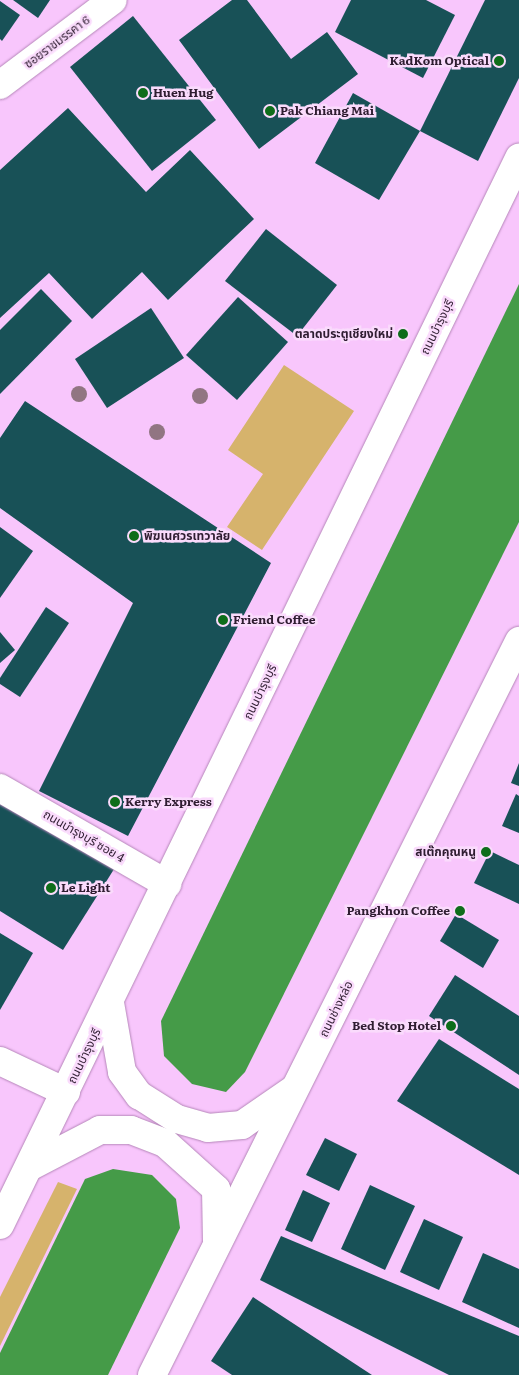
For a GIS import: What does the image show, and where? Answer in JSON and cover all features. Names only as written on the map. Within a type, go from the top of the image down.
[{"type":"main road","name":"ซอยราชมรรคา 6","points":[[0,85],[114,0]]},
{"type":"main road","name":"ถนนบำรุงบุรี","points":[[0,1225],[168,884],[519,158]]},
{"type":"main road","name":"ถนนช่างหล่อ","points":[[152,1375],[519,642]]},
{"type":"main road","name":"ถนนบำรุงบุรี ซอย 4","points":[[0,788],[168,884]]},
{"type":"main road","points":[[110,1003],[122,1072],[139,1095],[177,1119],[208,1128],[242,1125],[297,1086]]},
{"type":"main road","points":[[0,1061],[66,1092]]},
{"type":"main road","points":[[29,1168],[100,1130],[131,1130],[165,1143],[216,1188],[217,1245]]},
{"type":"shaded area","points":[[519,284],[519,522],[245,1072],[226,1092],[192,1084],[164,1056],[161,1021]]},
{"type":"shaded area","points":[[284,365],[354,411],[262,550],[227,527],[263,474],[228,450]]},
{"type":"shaded area","points":[[113,1169],[152,1175],[176,1199],[180,1228],[108,1375],[0,1375],[0,1353],[85,1179]]},
{"type":"shaded area","points":[[58,1182],[77,1189],[0,1346],[0,1297]]},
{"type":"building","points":[[13,0],[50,0],[38,18]]},
{"type":"building","name":"Pak Chiang Mai","points":[[232,0],[247,0],[291,59],[327,32],[358,74],[259,149],[179,40]]},
{"type":"building","points":[[351,0],[426,0],[455,15],[423,78],[335,32]]},
{"type":"building","points":[[485,0],[519,0],[519,78],[478,161],[420,131]]},
{"type":"building","points":[[0,1],[20,15],[2,41],[0,39]]},
{"type":"building","name":"Huen Hug","points":[[133,16],[216,120],[152,171],[70,67]]},
{"type":"building","points":[[353,93],[420,131],[379,200],[315,163]]},
{"type":"building","points":[[68,108],[146,192],[190,150],[254,219],[168,300],[142,272],[92,319],[49,273],[0,318],[0,170]]},
{"type":"building","points":[[266,229],[337,285],[297,336],[225,281]]},
{"type":"building","points":[[41,289],[72,321],[0,394],[0,330]]},
{"type":"building","points":[[238,297],[288,342],[237,400],[186,355]]},
{"type":"building","points":[[151,308],[184,358],[107,408],[75,359]]},
{"type":"building","name":"พิฆเนศวรเทวาลัย","points":[[25,401],[271,563],[128,836],[39,791],[133,603],[0,508],[0,438]]},
{"type":"building","points":[[0,527],[33,551],[0,598]]},
{"type":"building","points":[[46,607],[69,623],[20,697],[0,684],[0,678]]},
{"type":"building","points":[[0,632],[15,650],[0,663]]},
{"type":"building","points":[[519,763],[519,786],[511,783]]},
{"type":"building","points":[[516,794],[519,796],[519,833],[502,826]]},
{"type":"building","name":"Le Light","points":[[0,802],[116,866],[63,950],[0,911]]},
{"type":"building","points":[[490,851],[519,865],[519,904],[474,883]]},
{"type":"building","points":[[456,914],[499,940],[483,968],[440,941]]},
{"type":"building","points":[[0,933],[33,953],[0,1010]]},
{"type":"building","points":[[455,975],[519,1016],[519,1075],[429,1016]]},
{"type":"building","points":[[439,1039],[519,1089],[519,1175],[397,1101]]},
{"type":"building","points":[[325,1138],[357,1154],[339,1191],[306,1175]]},
{"type":"building","points":[[370,1185],[415,1206],[385,1270],[341,1249]]},
{"type":"building","points":[[303,1190],[330,1203],[312,1242],[285,1230]]},
{"type":"building","points":[[424,1219],[463,1237],[439,1290],[400,1272]]},
{"type":"building","points":[[281,1236],[519,1336],[519,1375],[449,1375],[260,1280]]},
{"type":"building","points":[[483,1253],[519,1269],[519,1328],[462,1302]]},
{"type":"building","points":[[253,1297],[372,1375],[232,1375],[211,1361]]},
{"type":"place","name":"KadKom Optical","points":[[499,61]]},
{"type":"place","name":"Huen Hug","points":[[143,93]]},
{"type":"place","name":"Pak Chiang Mai","points":[[270,111]]},
{"type":"place","name":"ตลาดประตูเชียงใหม่","points":[[403,334]]},
{"type":"place","name":"พิฆเนศวรเทวาลัย","points":[[134,536]]},
{"type":"place","name":"Friend Coffee","points":[[223,620]]},
{"type":"place","name":"Kerry Express","points":[[115,802]]},
{"type":"place","name":"สเต๊กคุณหนู","points":[[486,852]]},
{"type":"place","name":"Le Light","points":[[51,888]]},
{"type":"place","name":"Pangkhon Coffee","points":[[460,911]]},
{"type":"place","name":"Bed Stop Hotel","points":[[451,1026]]}]
